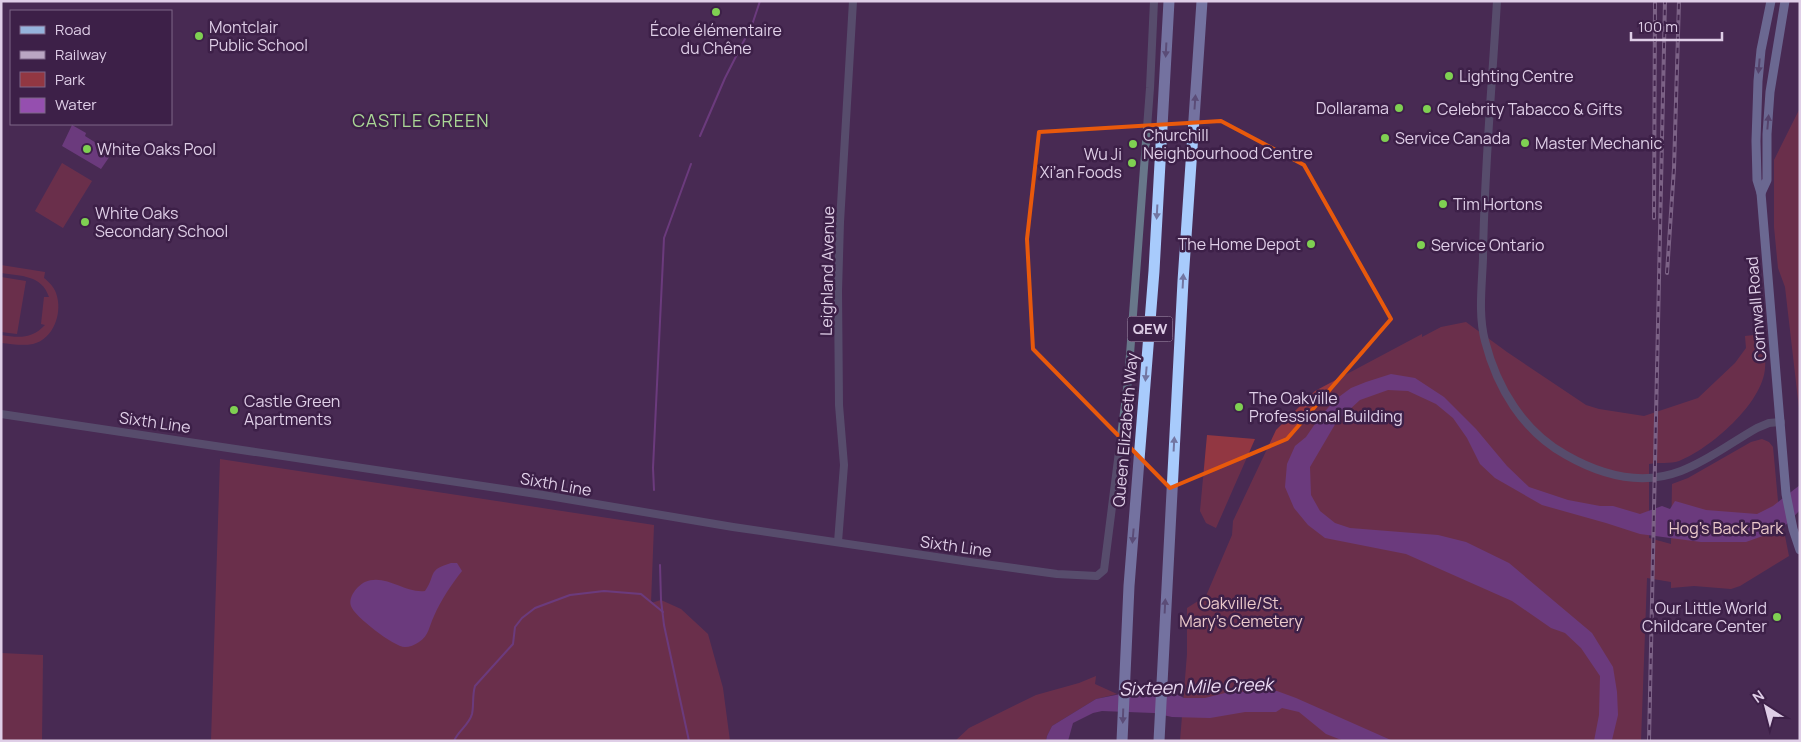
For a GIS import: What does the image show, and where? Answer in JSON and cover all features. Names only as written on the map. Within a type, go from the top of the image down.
[{"type":"highway","name":"Queen Elizabeth Way","points":[[1122,741],[1125,656],[1154,271],[1168,1]]},
{"type":"highway","name":"QEW","points":[[1159,741],[1162,654],[1184,263],[1202,1]]},
{"type":"main road","name":"Cornwall Road","points":[[1771,1],[1762,41],[1758,81],[1756,141],[1786,494],[1799,548]]},
{"type":"main road","name":"Cornwall Road","points":[[1761,193],[1767,180],[1770,92],[1785,1]]},
{"type":"main road","points":[[1762,41],[1778,41]]},
{"type":"street","name":"Leighland Avenue","points":[[838,542],[844,465],[839,405],[838,282],[853,1]]},
{"type":"street","name":"Sixth Line","points":[[1,414],[534,494],[937,558],[1058,574],[1097,576],[1104,570],[1128,381],[1150,88],[1154,1]]},
{"type":"street","points":[[1498,1],[1483,224],[1480,304],[1484,339],[1496,376],[1506,395],[1521,417],[1548,443],[1562,453],[1588,467],[1621,476],[1643,478],[1670,475],[1690,467],[1764,425],[1780,422]]},
{"type":"highlighted area","points":[[1221,121],[1304,165],[1391,319],[1287,439],[1170,488],[1033,349],[1027,239],[1039,132]]},
{"type":"green space","points":[[1800,108],[1800,417],[1785,287],[1778,268],[1774,227],[1774,160]]},
{"type":"green space","points":[[62,163],[92,181],[63,228],[35,211]]},
{"type":"green space","points":[[1,265],[45,272],[44,278],[55,291],[58,308],[55,324],[46,337],[40,341],[25,345],[1,343],[1,335],[25,336],[40,330],[45,325],[41,324],[44,297],[49,297],[41,284],[30,278],[1,273]]},
{"type":"green space","points":[[1,277],[26,281],[17,334],[1,332]]},
{"type":"green space","points":[[1466,322],[1586,405],[1599,409],[1644,416],[1698,398],[1735,363],[1746,348],[1745,336],[1763,334],[1765,368],[1762,382],[1745,410],[1719,436],[1692,455],[1675,462],[1649,464],[1649,538],[1671,544],[1672,484],[1688,478],[1751,442],[1762,439],[1769,442],[1773,447],[1778,501],[1789,556],[1740,586],[1731,589],[1694,586],[1671,588],[1671,582],[1647,578],[1641,741],[1180,741],[1187,654],[1187,608],[1206,596],[1232,535],[1233,521],[1276,430],[1315,391],[1422,334],[1422,337],[1441,327]]},
{"type":"green space","points":[[1207,435],[1255,439],[1216,528],[1206,523],[1200,511]]},
{"type":"green space","points":[[220,459],[654,525],[651,603],[661,600],[681,609],[708,634],[723,688],[730,741],[211,741]]},
{"type":"green space","points":[[1,653],[43,655],[42,741],[1,741]]},
{"type":"green space","points":[[1096,676],[1095,684],[1117,694],[1096,699],[1052,726],[1046,741],[955,741],[969,728],[1036,695],[1079,683]]},
{"type":"water","name":"White Oaks Pool","points":[[72,125],[86,133],[85,136],[112,153],[101,169],[62,146]]},
{"type":"water","points":[[1391,374],[1415,378],[1444,397],[1476,429],[1507,466],[1529,487],[1568,500],[1600,506],[1613,506],[1640,514],[1662,506],[1670,509],[1675,501],[1706,510],[1757,514],[1773,506],[1800,485],[1800,510],[1782,529],[1746,542],[1701,542],[1640,534],[1542,505],[1495,478],[1480,464],[1467,438],[1453,418],[1436,404],[1408,391],[1388,390],[1360,400],[1337,421],[1310,467],[1311,495],[1320,511],[1335,523],[1350,528],[1438,535],[1466,542],[1509,563],[1592,633],[1613,667],[1618,715],[1612,740],[1594,741],[1599,715],[1600,676],[1581,648],[1565,633],[1551,628],[1512,601],[1406,554],[1325,538],[1308,525],[1294,508],[1285,487],[1287,464],[1295,446],[1306,437],[1319,418],[1336,399],[1351,388]]},
{"type":"water","points":[[451,563],[457,563],[462,571],[440,604],[425,637],[414,645],[405,647],[392,642],[359,617],[351,606],[350,603],[354,592],[365,582],[380,580],[410,590],[425,591],[435,571]]},
{"type":"water","name":"Sixteen Mile Creek","points":[[1160,686],[1184,698],[1205,698],[1229,692],[1277,691],[1393,741],[1344,741],[1326,734],[1299,712],[1282,708],[1276,712],[1245,712],[1210,718],[1102,711],[1093,713],[1073,723],[1068,741],[1046,741],[1052,726],[1096,699]]},
{"type":"waterway","points":[[700,136],[725,78],[752,25],[760,1]]},
{"type":"waterway","points":[[654,490],[653,468],[664,238],[691,164]]},
{"type":"waterway","points":[[660,565],[664,625],[689,741]]},
{"type":"waterway","points":[[454,741],[471,718],[475,686],[513,644],[515,627],[522,618],[535,608],[570,595],[604,591],[641,594],[663,612]]},
{"type":"railway","points":[[1654,218],[1655,1]]},
{"type":"railway","points":[[1649,741],[1665,1]]},
{"type":"railway","points":[[1667,273],[1674,168],[1679,1]]},
{"type":"place","name":"École élémentaire du Chêne","points":[[716,12]]},
{"type":"place","name":"Montclair Public School","points":[[199,36]]},
{"type":"place","name":"Lighting Centre","points":[[1449,76]]},
{"type":"place","name":"Dollarama","points":[[1399,108]]},
{"type":"place","name":"Celebrity Tabacco & Gifts","points":[[1427,109]]},
{"type":"place","name":"Service Canada","points":[[1385,138]]},
{"type":"place","name":"Master Mechanic","points":[[1525,143]]},
{"type":"place","name":"Churchill Neighbourhood Centre","points":[[1133,144]]},
{"type":"place","name":"White Oaks Pool","points":[[87,149]]},
{"type":"place","name":"Wu Ji Xi’an Foods","points":[[1132,163]]},
{"type":"place","name":"Tim Hortons","points":[[1443,204]]},
{"type":"place","name":"White Oaks Secondary School","points":[[85,222]]},
{"type":"place","name":"The Home Depot","points":[[1311,244]]},
{"type":"place","name":"Service Ontario","points":[[1421,245]]},
{"type":"place","name":"The Oakville Professional Building","points":[[1239,407]]},
{"type":"place","name":"Castle Green Apartments","points":[[234,410]]},
{"type":"place","name":"Our Little World Childcare Center","points":[[1777,617]]},
{"type":"district","name":"CASTLE GREEN","points":[[421,121]]},
{"type":"park label","name":"Hog's Back Park","points":[[1726,528]]},
{"type":"park label","name":"Oakville/St. Mary's Cemetery","points":[[1241,612]]}]
